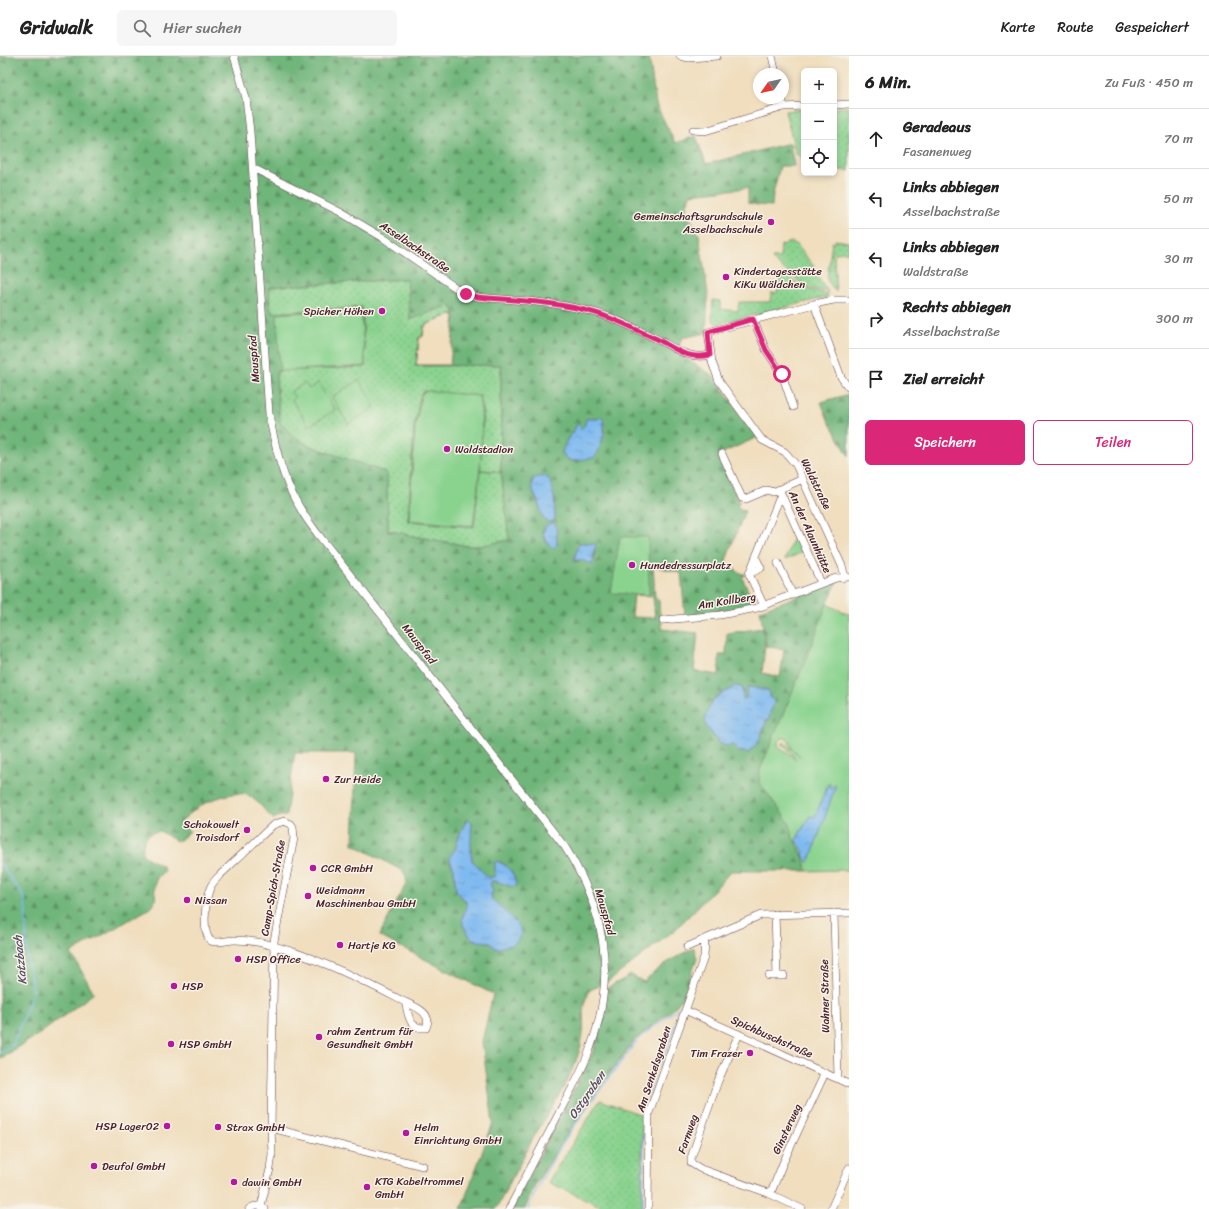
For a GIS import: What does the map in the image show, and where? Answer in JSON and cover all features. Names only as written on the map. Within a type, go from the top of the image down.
[{"type":"street","name":"Mauspfad","points":[[234,56],[246,98],[253,168],[269,414],[275,446],[286,480],[299,507],[317,533],[544,820],[570,856],[582,876],[589,892],[599,924],[604,958],[604,987],[596,1031],[586,1060],[509,1209]]},
{"type":"street","points":[[680,56],[689,58],[717,56]]},
{"type":"street","points":[[772,56],[775,68]]},
{"type":"street","points":[[837,105],[849,104]]},
{"type":"street","points":[[693,130],[705,131],[784,107],[801,106]]},
{"type":"street","name":"Asselbachstraße","points":[[253,168],[340,212],[382,237],[466,294],[478,297],[565,307],[595,313],[659,340],[682,353],[698,357],[710,355]]},
{"type":"street","points":[[793,407],[782,374],[766,350],[753,319],[834,300],[849,300]]},
{"type":"street","points":[[814,304],[841,377],[848,387]]},
{"type":"street","name":"Waldstraße","points":[[753,319],[708,332],[710,355],[714,369],[719,380],[762,440],[779,448],[790,457],[796,465],[847,578],[836,578]]},
{"type":"street","points":[[722,454],[742,498],[746,499],[767,490],[780,492],[803,479]]},
{"type":"street","points":[[764,606],[749,574],[761,568],[756,558],[780,492]]},
{"type":"street","name":"An der Alaunhütte","points":[[780,492],[821,583]]},
{"type":"street","points":[[778,563],[792,595]]},
{"type":"street","name":"Am Kollberg","points":[[663,620],[720,615],[764,606],[836,578]]},
{"type":"street","name":"Camp-Spich-Straße","points":[[263,1208],[272,1154],[274,946],[294,838],[293,827],[291,824],[284,821],[274,825],[217,877],[211,886],[206,903],[206,934],[211,941],[218,942],[245,940],[274,946],[312,958],[405,1002]]},
{"type":"street","name":"Wahner Straße","points":[[834,913],[838,1079]]},
{"type":"street","points":[[687,947],[755,917],[775,914],[849,913]]},
{"type":"street","points":[[769,976],[781,976],[775,914]]},
{"type":"street","name":"Am Senkelsgraben","points":[[648,1209],[649,1113],[704,957],[705,939]]},
{"type":"street","name":"Spichbuschstraße","points":[[685,1010],[849,1084]]},
{"type":"street","name":"Farnweg","points":[[739,1034],[718,1081],[690,1161],[691,1164],[695,1166],[768,1193]]},
{"type":"street","name":"Ginsterweg","points":[[768,1193],[772,1190],[825,1073]]},
{"type":"street","points":[[272,1128],[423,1166]]},
{"type":"street","points":[[831,1209],[846,1185],[849,1168]]},
{"type":"street","points":[[768,1193],[802,1209]]},
{"type":"street","points":[[249,1209],[255,1206],[263,1208]]},
{"type":"green space","points":[[0,56],[649,56],[656,104],[675,143],[696,136],[706,164],[790,143],[794,166],[780,166],[773,194],[772,206],[748,203],[748,188],[690,194],[686,210],[699,235],[708,294],[706,333],[682,338],[676,352],[713,376],[758,437],[718,455],[739,502],[737,507],[745,511],[726,560],[729,566],[746,575],[742,577],[754,604],[700,615],[685,616],[681,573],[653,566],[655,596],[659,601],[662,629],[698,633],[694,671],[719,675],[719,655],[726,655],[727,633],[763,628],[760,610],[837,582],[760,770],[759,782],[790,824],[793,838],[802,853],[807,871],[731,871],[676,929],[608,982],[592,989],[587,993],[588,995],[583,1009],[582,1042],[569,1078],[531,1142],[496,1209],[461,1209],[493,1123],[482,1042],[493,994],[379,936],[406,884],[406,878],[401,870],[353,844],[356,753],[295,753],[286,816],[280,816],[273,819],[249,796],[245,794],[234,794],[217,798],[204,804],[180,822],[190,831],[178,842],[160,831],[152,833],[148,836],[144,843],[143,855],[163,867],[164,871],[156,881],[155,898],[152,907],[71,953],[94,993],[41,1033],[0,1059]],"holes":[[[407,279],[410,320],[450,305],[455,314],[449,314],[455,315],[450,365],[416,366],[501,365],[501,472],[509,540],[479,546],[468,546],[388,530],[387,473],[307,445],[295,437],[280,423],[276,379],[277,371],[365,367],[362,307],[273,313],[270,308],[269,287]],[[602,417],[604,433],[600,447],[595,456],[571,461],[566,458],[562,452],[567,440],[575,428],[582,429],[587,419],[597,419]],[[546,476],[552,489],[555,517],[545,520],[534,494],[532,482]],[[556,525],[557,545],[546,542],[543,530]],[[582,543],[595,544],[594,561],[574,560]],[[634,595],[653,596],[655,618],[632,617]],[[763,628],[766,646],[784,650],[780,677],[762,673],[765,646]],[[732,687],[743,699],[746,698],[747,688],[750,687],[762,691],[768,716],[759,741],[754,747],[735,747],[734,745],[724,745],[719,743],[706,726],[705,717],[713,700]],[[466,820],[472,822],[470,844],[472,861],[491,878],[495,876],[495,862],[503,863],[508,870],[513,887],[495,881],[492,881],[490,884],[493,890],[491,897],[494,902],[505,946],[498,948],[490,942],[473,940],[463,925],[463,913],[467,907],[466,902],[456,890],[454,869],[449,860],[456,847],[458,838],[464,828]]]},
{"type":"green space","points":[[849,107],[849,171],[837,169],[837,108]]},
{"type":"green space","points":[[801,109],[801,156],[796,154],[785,111]]},
{"type":"green space","points":[[835,240],[849,242],[849,252],[834,253],[836,292],[827,280],[832,242],[835,243]]},
{"type":"green space","points":[[791,242],[797,245],[815,268],[814,270],[828,292],[811,288],[804,284],[773,260],[772,258],[780,258],[781,245]]},
{"type":"green space","points":[[786,275],[802,287],[828,295],[827,297],[717,324],[712,320],[713,300],[720,301],[720,309],[738,311],[739,302],[770,302],[771,293],[777,293],[781,276]]},
{"type":"green space","points":[[408,279],[450,305],[456,315],[449,314],[449,316],[433,321],[424,326],[423,336],[419,338],[416,366],[501,365],[501,472],[509,540],[479,546],[468,546],[388,530],[387,473],[307,445],[295,437],[280,423],[276,379],[277,371],[365,367],[362,308],[273,313],[270,308],[269,287]],"holes":[[[421,394],[408,521],[414,429]]]},
{"type":"green space","points":[[361,308],[365,366],[280,371],[277,314]]},
{"type":"green space","points":[[439,319],[424,327],[423,336],[424,326]]},
{"type":"green space","points":[[359,380],[375,407],[348,424],[332,397]]},
{"type":"green space","points":[[305,383],[309,389],[318,383],[335,410],[309,426],[292,400],[295,398],[291,391]]},
{"type":"green space","name":"Waldstadion","points":[[424,391],[480,396],[483,414],[480,470],[474,527],[408,521],[414,429],[421,394]],"holes":[[[421,395],[409,520],[415,429]]]},
{"type":"green space","name":"Waldstadion","points":[[430,391],[479,396],[482,428],[479,477],[473,526],[409,520],[415,429],[421,395],[424,392]]},
{"type":"green space","points":[[849,394],[849,456],[829,422],[821,402]]},
{"type":"green space","points":[[796,531],[805,551],[785,560]]},
{"type":"green space","name":"Hundedressurplatz","points":[[620,537],[648,537],[649,595],[611,593]]},
{"type":"green space","points":[[827,604],[849,614],[849,870],[807,871],[802,853],[793,838],[790,824],[759,782],[760,770],[809,652]],"holes":[[[787,738],[792,748],[801,757],[784,742],[782,744],[796,760],[779,748],[779,740]],[[828,784],[830,788],[835,786],[810,860],[807,862],[803,855],[805,852],[796,840],[810,816],[815,817]]]},
{"type":"green space","points":[[694,948],[697,959],[682,999],[672,1010],[635,1040],[596,1092],[563,1141],[534,1187],[525,1209],[512,1209],[592,1054],[603,1019],[607,988],[631,975],[644,982],[667,963]]},
{"type":"green space","points":[[600,1100],[642,1115],[642,1209],[607,1209],[548,1182]]},
{"type":"water","points":[[602,417],[604,432],[598,453],[593,458],[571,461],[565,457],[562,452],[567,440],[577,424],[581,429],[585,425],[586,419],[597,419]]},
{"type":"water","points":[[546,476],[553,491],[554,502],[555,519],[550,522],[546,521],[543,517],[532,488],[532,481],[534,478]]},
{"type":"water","points":[[550,523],[556,525],[557,545],[554,548],[549,545],[543,534],[545,527]]},
{"type":"water","points":[[581,543],[595,544],[596,546],[593,554],[594,561],[592,564],[582,560],[574,560],[578,546]]},
{"type":"water","points":[[734,686],[742,687],[743,699],[746,698],[747,688],[752,687],[767,690],[770,693],[770,697],[774,701],[769,716],[770,720],[765,720],[766,722],[759,741],[749,753],[737,751],[734,745],[726,746],[719,743],[706,726],[705,717],[713,700]]},
{"type":"water","points":[[828,784],[830,784],[829,787],[832,788],[834,784],[836,785],[808,862],[803,855],[804,852],[796,840],[810,816],[815,817]]},
{"type":"water","points":[[468,819],[472,822],[472,861],[489,878],[495,876],[496,861],[500,862],[510,870],[516,881],[516,885],[513,887],[495,881],[492,881],[490,884],[493,890],[491,897],[492,899],[515,921],[521,931],[518,940],[515,943],[496,949],[490,942],[478,941],[471,938],[463,925],[462,919],[467,907],[466,902],[456,890],[454,869],[449,858]]},
{"type":"waterway","name":"Katzbach","points":[[0,863],[25,899],[27,956],[33,993],[13,1044],[0,1053]]},
{"type":"waterway","name":"Ostgraben","points":[[528,1209],[550,1165],[577,1122],[636,1042],[680,1007]]},
{"type":"waterway","points":[[660,1068],[678,1017]]},
{"type":"waterway","points":[[646,1108],[657,1076]]},
{"type":"waterway","points":[[643,1209],[644,1116]]},
{"type":"place","name":"Gemeinschaftsgrundschule Asselbachschule","points":[[771,222]]},
{"type":"place","name":"Kindertagesstätte KiKu Wäldchen","points":[[726,277]]},
{"type":"place","name":"Spicher Höhen","points":[[382,311]]},
{"type":"place","name":"Waldstadion","points":[[447,449]]},
{"type":"place","name":"Hundedressurplatz","points":[[632,565]]},
{"type":"place","name":"Zur Heide","points":[[326,779]]},
{"type":"place","name":"Schokowelt Troisdorf","points":[[247,830]]},
{"type":"place","name":"CCR GmbH","points":[[313,868]]},
{"type":"place","name":"Weidmann Maschinenbau GmbH","points":[[308,896]]},
{"type":"place","name":"Nissan","points":[[187,900]]},
{"type":"place","name":"Hartje KG","points":[[340,945]]},
{"type":"place","name":"HSP Office","points":[[238,959]]},
{"type":"place","name":"HSP","points":[[174,986]]},
{"type":"place","name":"rahm Zentrum für Gesundheit GmbH","points":[[319,1037]]},
{"type":"place","name":"HSP GmbH","points":[[171,1044]]},
{"type":"place","name":"Tim Frazer","points":[[750,1053]]},
{"type":"place","name":"HSP Lager02","points":[[167,1126]]},
{"type":"place","name":"Strax GmbH","points":[[218,1127]]},
{"type":"place","name":"Helm Einrichtung GmbH","points":[[406,1133]]},
{"type":"place","name":"Deufol GmbH","points":[[94,1166]]},
{"type":"place","name":"dawin GmbH","points":[[234,1182]]},
{"type":"place","name":"KTG Kabeltrommel GmbH","points":[[367,1187]]},
{"type":"route","points":[[466,294],[478,297],[565,307],[595,313],[608,317],[659,340],[682,353],[698,357],[710,355],[708,332],[753,319],[766,350],[782,374]]}]
